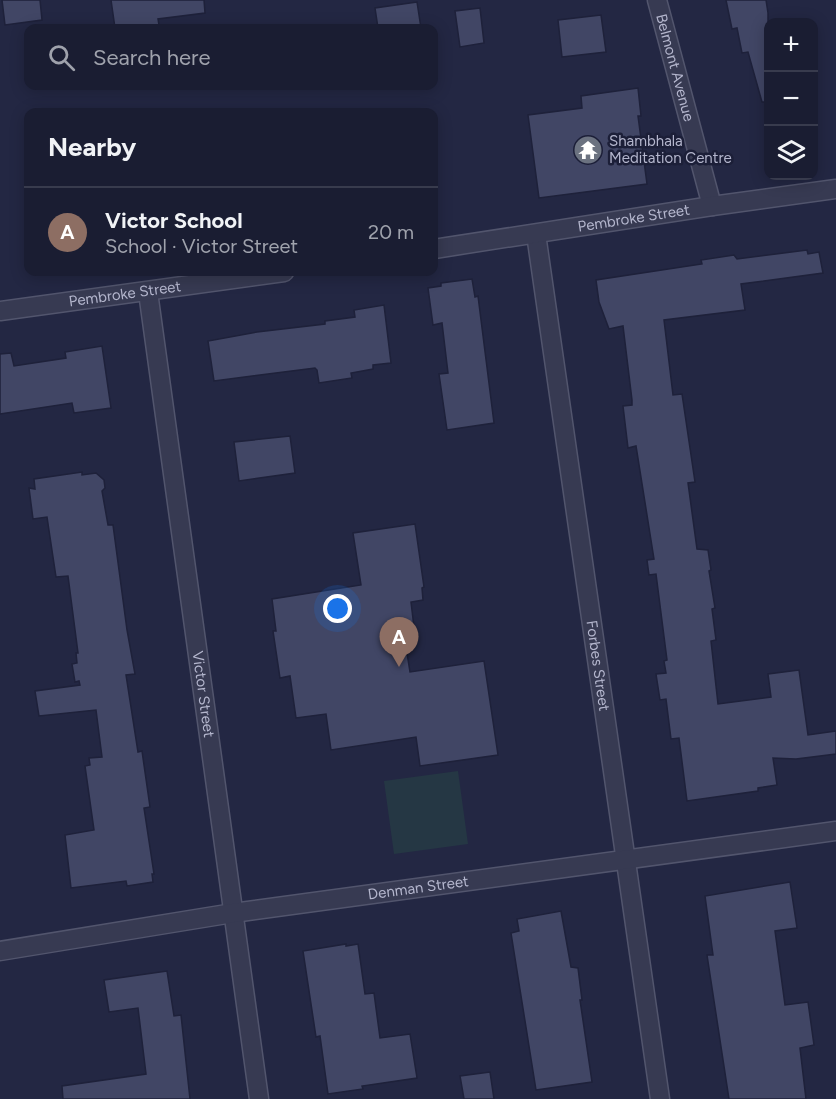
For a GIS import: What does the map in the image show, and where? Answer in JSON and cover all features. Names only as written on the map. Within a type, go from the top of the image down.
[{"type":"street","name":"Belmont Avenue","points":[[657,0],[712,206]]},
{"type":"street","name":"Pembroke Street","points":[[438,248],[836,189]]},
{"type":"street","name":"Forbes Street","points":[[536,234],[660,1099]]},
{"type":"street","name":"Pembroke Street","points":[[0,311],[257,276]]},
{"type":"street","name":"Victor Street","points":[[148,292],[259,1099]]},
{"type":"street","name":"Denman Street","points":[[0,951],[233,913],[836,831]]},
{"type":"shaded area","points":[[458,771],[468,844],[394,854],[384,781]]},
{"type":"building","points":[[2,0],[40,0],[42,20],[5,25]]},
{"type":"building","points":[[111,0],[204,0],[205,13],[158,19],[159,24],[114,24]]},
{"type":"building","points":[[726,0],[766,0],[768,18],[764,18],[764,102],[762,102],[748,52],[742,53],[737,28],[732,29]]},
{"type":"building","points":[[417,2],[420,24],[377,24],[375,8]]},
{"type":"building","points":[[480,8],[484,43],[460,47],[455,11]]},
{"type":"building","points":[[601,15],[606,52],[562,57],[558,20]]},
{"type":"building","name":"Shambhala Meditation Centre","points":[[638,88],[641,116],[638,116],[647,184],[539,198],[528,115],[582,108],[581,96]]},
{"type":"building","points":[[807,250],[808,254],[819,252],[823,273],[741,284],[745,310],[664,320],[673,395],[682,394],[695,482],[688,483],[697,549],[708,550],[711,570],[709,571],[715,608],[712,609],[716,640],[711,641],[718,704],[771,697],[768,674],[799,670],[808,735],[836,731],[836,754],[796,759],[773,758],[777,785],[758,788],[758,791],[687,801],[679,738],[671,739],[666,699],[660,700],[656,674],[666,673],[664,661],[667,660],[656,574],[649,575],[647,560],[654,559],[636,446],[628,448],[623,406],[632,405],[632,400],[623,326],[609,329],[599,302],[596,280],[702,264],[701,260],[734,255],[737,259]]},
{"type":"building","points":[[472,279],[475,297],[478,296],[494,423],[447,430],[439,374],[448,373],[442,323],[433,325],[428,288],[441,286],[441,283]]},
{"type":"building","points":[[384,305],[391,363],[373,365],[373,369],[351,373],[352,378],[319,383],[315,368],[214,381],[208,341],[257,332],[325,324],[325,321],[355,317],[354,310]]},
{"type":"building","points":[[102,346],[111,408],[74,413],[72,403],[0,414],[0,354],[11,353],[14,366],[66,358],[65,352]]},
{"type":"building","points":[[290,436],[295,473],[239,481],[234,442]]},
{"type":"building","points":[[82,472],[82,475],[96,473],[104,480],[105,488],[102,491],[108,525],[113,525],[135,674],[126,675],[138,752],[142,751],[150,807],[144,808],[154,874],[152,874],[153,882],[127,886],[126,881],[71,888],[65,835],[94,830],[85,766],[90,765],[89,758],[102,757],[96,710],[39,716],[35,691],[80,685],[79,681],[75,682],[72,664],[77,663],[76,653],[78,653],[68,576],[56,577],[47,517],[33,519],[29,488],[35,489],[34,479]]},
{"type":"building","points":[[415,524],[424,587],[422,588],[423,600],[411,602],[414,627],[403,628],[410,672],[484,661],[498,755],[420,766],[416,737],[331,750],[326,714],[296,718],[290,676],[280,678],[273,631],[276,631],[272,599],[361,585],[353,533]]},
{"type":"building","points":[[790,882],[797,928],[775,931],[785,1005],[808,1002],[814,1045],[800,1048],[806,1099],[729,1099],[707,955],[713,955],[705,896]]},
{"type":"building","points":[[561,911],[571,967],[578,968],[582,1000],[580,1000],[592,1082],[536,1090],[511,933],[519,931],[517,919]]},
{"type":"building","points":[[346,944],[346,946],[358,944],[365,994],[374,993],[380,1038],[410,1034],[417,1078],[362,1086],[363,1089],[328,1094],[320,1036],[316,1037],[303,951]]},
{"type":"building","points":[[167,971],[174,1016],[181,1015],[190,1099],[63,1099],[62,1086],[146,1074],[138,1008],[109,1012],[104,980]]},
{"type":"building","points":[[490,1072],[494,1099],[464,1099],[460,1076]]},
{"type":"place","name":"Shambhala Meditation Centre","points":[[588,150]]},
{"type":"place","name":"Victor School","points":[[399,667]]}]
